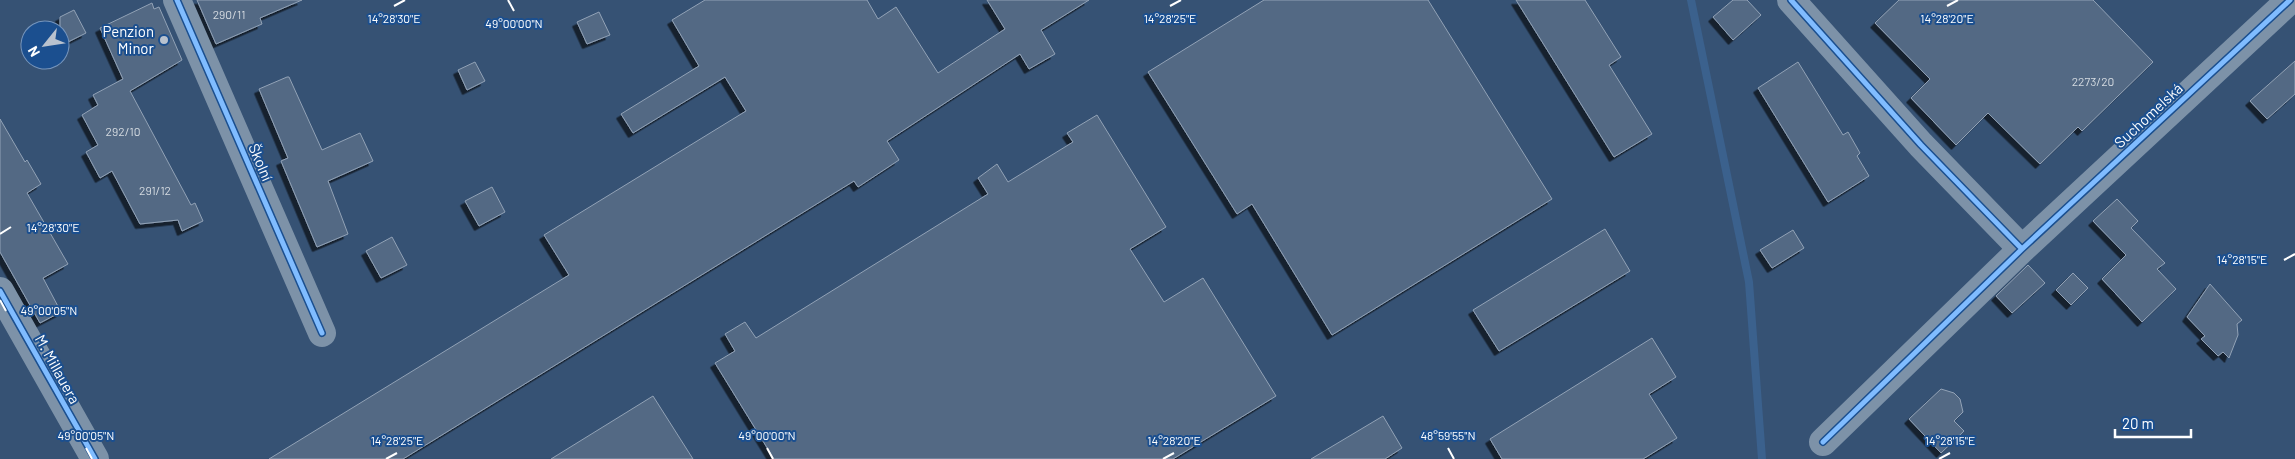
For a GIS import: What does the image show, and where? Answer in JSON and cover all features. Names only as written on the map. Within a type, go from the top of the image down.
[{"type":"street","name":"Školní","points":[[177,0],[322,334]]},
{"type":"street","points":[[1791,0],[1921,145],[2022,249]]},
{"type":"street","name":"Suchomelská","points":[[1823,442],[2022,249],[2290,0]]},
{"type":"street","name":"M. Millauera","points":[[0,291],[95,459]]},
{"type":"building","points":[[197,0],[302,0],[260,18],[262,24],[216,44]]},
{"type":"building","points":[[705,0],[867,0],[878,19],[896,7],[938,73],[1005,29],[987,0],[1089,0],[1041,30],[1055,54],[1029,69],[1020,54],[887,141],[899,160],[858,187],[854,181],[403,459],[269,459],[569,275],[544,235],[746,111],[725,77],[633,133],[621,114],[699,66],[672,20]]},
{"type":"building","points":[[1264,0],[1428,0],[1552,199],[1332,335],[1252,204],[1237,214],[1148,72]]},
{"type":"building","points":[[1516,0],[1585,0],[1621,57],[1609,65],[1652,134],[1614,157]]},
{"type":"building","points":[[1733,0],[1747,0],[1761,15],[1733,40],[1713,17]]},
{"type":"building","points":[[1899,0],[2093,0],[2153,62],[2082,131],[2078,127],[2040,164],[1988,113],[1956,145],[1911,98],[1930,79],[1875,23]]},
{"type":"building","points":[[152,3],[154,9],[159,7],[182,60],[130,91],[191,205],[195,203],[203,221],[182,231],[178,220],[140,224],[112,171],[100,178],[86,152],[98,145],[82,115],[98,105],[93,95],[123,79],[100,28]]},
{"type":"building","points":[[74,10],[86,33],[70,41],[70,20],[60,20],[60,17]]},
{"type":"building","points":[[599,12],[610,35],[587,44],[577,22]]},
{"type":"building","points":[[2295,61],[2295,94],[2267,119],[2250,101]]},
{"type":"building","points":[[475,62],[485,81],[467,90],[458,70]]},
{"type":"building","points":[[1798,62],[1843,135],[1848,132],[1860,153],[1857,156],[1869,176],[1828,202],[1758,88]]},
{"type":"building","points":[[289,77],[322,150],[360,133],[373,161],[328,181],[348,234],[317,247],[281,161],[288,158],[259,89]]},
{"type":"building","points":[[1097,115],[1166,227],[1130,249],[1164,302],[1203,278],[1276,396],[1173,459],[774,459],[715,363],[735,351],[725,334],[745,322],[756,338],[988,194],[978,178],[997,164],[1008,182],[1073,142],[1067,133]]},
{"type":"building","points":[[0,119],[25,162],[27,160],[41,184],[27,193],[68,264],[43,278],[61,312],[40,323],[0,252]]},
{"type":"building","points":[[492,187],[505,212],[479,226],[465,201]]},
{"type":"building","points":[[2117,199],[2138,221],[2131,228],[2165,263],[2157,269],[2176,289],[2142,322],[2102,279],[2126,255],[2093,221]]},
{"type":"building","points":[[1605,229],[1630,271],[1499,351],[1473,310]]},
{"type":"building","points":[[1793,230],[1804,248],[1772,268],[1760,250]]},
{"type":"building","points":[[392,237],[407,265],[381,278],[366,251]]},
{"type":"building","points":[[2028,265],[2045,283],[2012,313],[1996,296]]},
{"type":"building","points":[[2073,273],[2088,288],[2071,305],[2056,290]]},
{"type":"building","points":[[2210,284],[2242,320],[2237,324],[2238,335],[2229,358],[2223,352],[2218,356],[2201,339],[2205,336],[2187,317]]},
{"type":"building","points":[[1652,338],[1676,377],[1649,394],[1677,438],[1643,459],[1502,459],[1490,439]]},
{"type":"building","points":[[1941,389],[1954,393],[1960,399],[1963,412],[1954,421],[1964,431],[1941,453],[1909,419]]},
{"type":"building","points":[[653,396],[693,459],[551,459]]},
{"type":"building","points":[[1383,416],[1402,448],[1385,459],[1311,459]]},
{"type":"waterway","points":[[1691,0],[1749,282],[1762,459]]},
{"type":"cycle path","points":[[177,0],[322,333]]},
{"type":"cycle path","points":[[1791,0],[1921,145],[2022,249]]},
{"type":"cycle path","points":[[1823,442],[2022,249],[2290,0]]},
{"type":"cycle path","points":[[0,291],[95,459]]},
{"type":"place","name":"Penzion Minor","points":[[164,40]]}]
